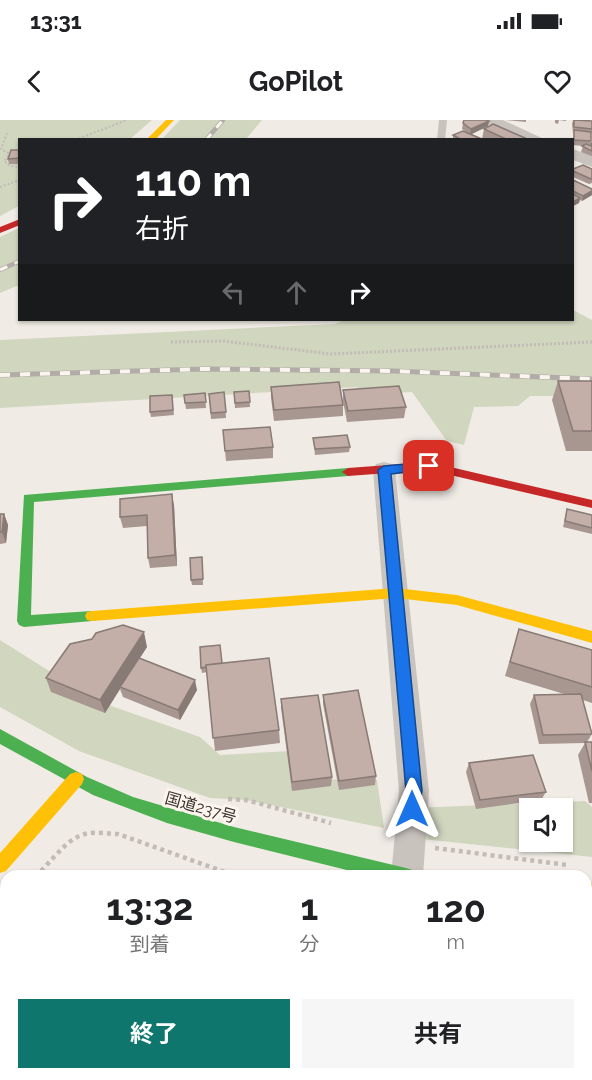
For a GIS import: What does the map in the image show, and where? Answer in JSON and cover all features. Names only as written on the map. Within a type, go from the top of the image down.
[{"type":"main road","points":[[152,138],[170,120]]},
{"type":"main road","points":[[0,230],[18,223]]},
{"type":"main road","points":[[592,504],[429,466],[28,498],[24,621],[396,592],[457,600],[592,637]]},
{"type":"main road","name":"国道237号","points":[[0,736],[76,779],[132,804],[227,832],[382,870]]},
{"type":"main road","points":[[0,866],[76,779]]},
{"type":"street","points":[[490,120],[540,136]]},
{"type":"street","points":[[574,154],[592,162]]},
{"type":"street","points":[[384,470],[414,791],[408,870]]},
{"type":"lane","points":[[441,138],[443,120]]},
{"type":"path","points":[[80,138],[127,120]]},
{"type":"path","points":[[7,132],[1,149],[18,159]]},
{"type":"path","points":[[7,165],[5,158],[18,153]]},
{"type":"path","points":[[0,167],[18,161]]},
{"type":"path","points":[[7,165],[18,167]]},
{"type":"path","points":[[0,187],[18,181]]},
{"type":"path","points":[[171,342],[223,341],[330,354],[592,342]]},
{"type":"path","points":[[225,799],[246,800],[334,824]]},
{"type":"path","points":[[41,870],[70,843],[85,834],[118,834],[219,870]]},
{"type":"path","points":[[410,845],[572,865]]},
{"type":"green space","points":[[0,120],[152,120],[131,138],[18,138],[18,207],[0,216]]},
{"type":"green space","points":[[180,120],[262,120],[247,138],[163,138]]},
{"type":"green space","points":[[18,228],[18,285],[0,293],[0,237]]},
{"type":"green space","points":[[574,311],[592,320],[592,396],[530,396],[518,406],[474,407],[464,445],[447,441],[412,392],[363,395],[357,387],[0,408],[0,340],[335,324],[342,321],[574,321]]},
{"type":"green space","points":[[0,640],[97,701],[200,737],[220,755],[291,751],[300,779],[377,780],[384,828],[246,800],[210,798],[79,751],[0,707]]},
{"type":"green space","points":[[573,801],[585,801],[592,807],[592,857],[545,852],[573,852]]},
{"type":"green space","points":[[519,804],[519,849],[422,839],[414,808]]},
{"type":"building","points":[[464,120],[489,121],[471,129],[463,123]]},
{"type":"building","points":[[574,120],[592,121],[592,129],[574,127]]},
{"type":"building","points":[[493,124],[525,138],[504,138],[484,129]]},
{"type":"building","points":[[574,130],[591,132],[591,141],[574,140]]},
{"type":"building","points":[[463,131],[479,138],[458,138],[453,135]]},
{"type":"building","points":[[591,143],[592,151],[582,146],[586,144],[591,146]]},
{"type":"building","points":[[11,150],[18,150],[18,158],[8,159]]},
{"type":"building","points":[[583,165],[592,169],[592,178],[574,171],[574,169]]},
{"type":"building","points":[[574,180],[592,189],[583,196],[574,192]]},
{"type":"building","points":[[558,381],[592,381],[592,431],[573,431]]},
{"type":"building","points":[[339,382],[343,405],[274,410],[271,387]]},
{"type":"building","points":[[399,386],[406,407],[348,411],[343,390]]},
{"type":"building","points":[[249,391],[250,402],[235,403],[234,392]]},
{"type":"building","points":[[224,392],[226,412],[211,413],[209,394]]},
{"type":"building","points":[[205,393],[206,402],[185,403],[184,395]]},
{"type":"building","points":[[172,395],[173,410],[150,412],[150,396]]},
{"type":"building","points":[[270,427],[273,447],[225,451],[223,430]]},
{"type":"building","points":[[347,435],[350,447],[315,449],[313,438]]},
{"type":"building","points":[[172,494],[175,555],[148,558],[147,515],[120,517],[120,499]]},
{"type":"building","points":[[567,509],[592,515],[592,528],[565,521]]},
{"type":"building","points":[[0,514],[4,514],[2,532],[0,532]]},
{"type":"building","points":[[202,557],[203,579],[191,580],[190,558]]},
{"type":"building","points":[[123,625],[144,632],[100,700],[46,678],[70,644],[92,639],[96,633]]},
{"type":"building","points":[[519,629],[592,650],[592,687],[510,662]]},
{"type":"building","points":[[220,645],[222,663],[201,668],[200,647]]},
{"type":"building","points":[[139,658],[195,680],[178,710],[120,687]]},
{"type":"building","points":[[269,658],[279,730],[213,738],[206,665]]},
{"type":"building","points":[[358,690],[376,776],[339,781],[323,695]]},
{"type":"building","points":[[581,694],[592,734],[543,735],[534,695]]},
{"type":"building","points":[[318,695],[332,777],[292,782],[281,699]]},
{"type":"building","points":[[585,742],[592,742],[592,771]]},
{"type":"building","points":[[533,755],[546,792],[480,800],[469,763]]},
{"type":"railway","points":[[208,138],[223,120]]},
{"type":"railway","points":[[0,270],[18,262]]},
{"type":"railway","points":[[0,375],[204,369],[393,371],[592,379]]},
{"type":"traffic: fast","points":[[92,616],[24,621],[28,498],[348,472]]},
{"type":"traffic: fast","points":[[0,736],[82,782],[133,804],[234,835],[380,870]]},
{"type":"traffic: slow","points":[[152,138],[170,120]]},
{"type":"traffic: slow","points":[[92,616],[396,593],[457,600],[592,637]]},
{"type":"traffic: slow","points":[[0,865],[76,779]]},
{"type":"traffic: jam","points":[[0,230],[18,223]]},
{"type":"traffic: jam","points":[[348,472],[429,466],[592,504]]},
{"type":"route","points":[[412,809],[414,791],[384,470],[429,466]]}]
